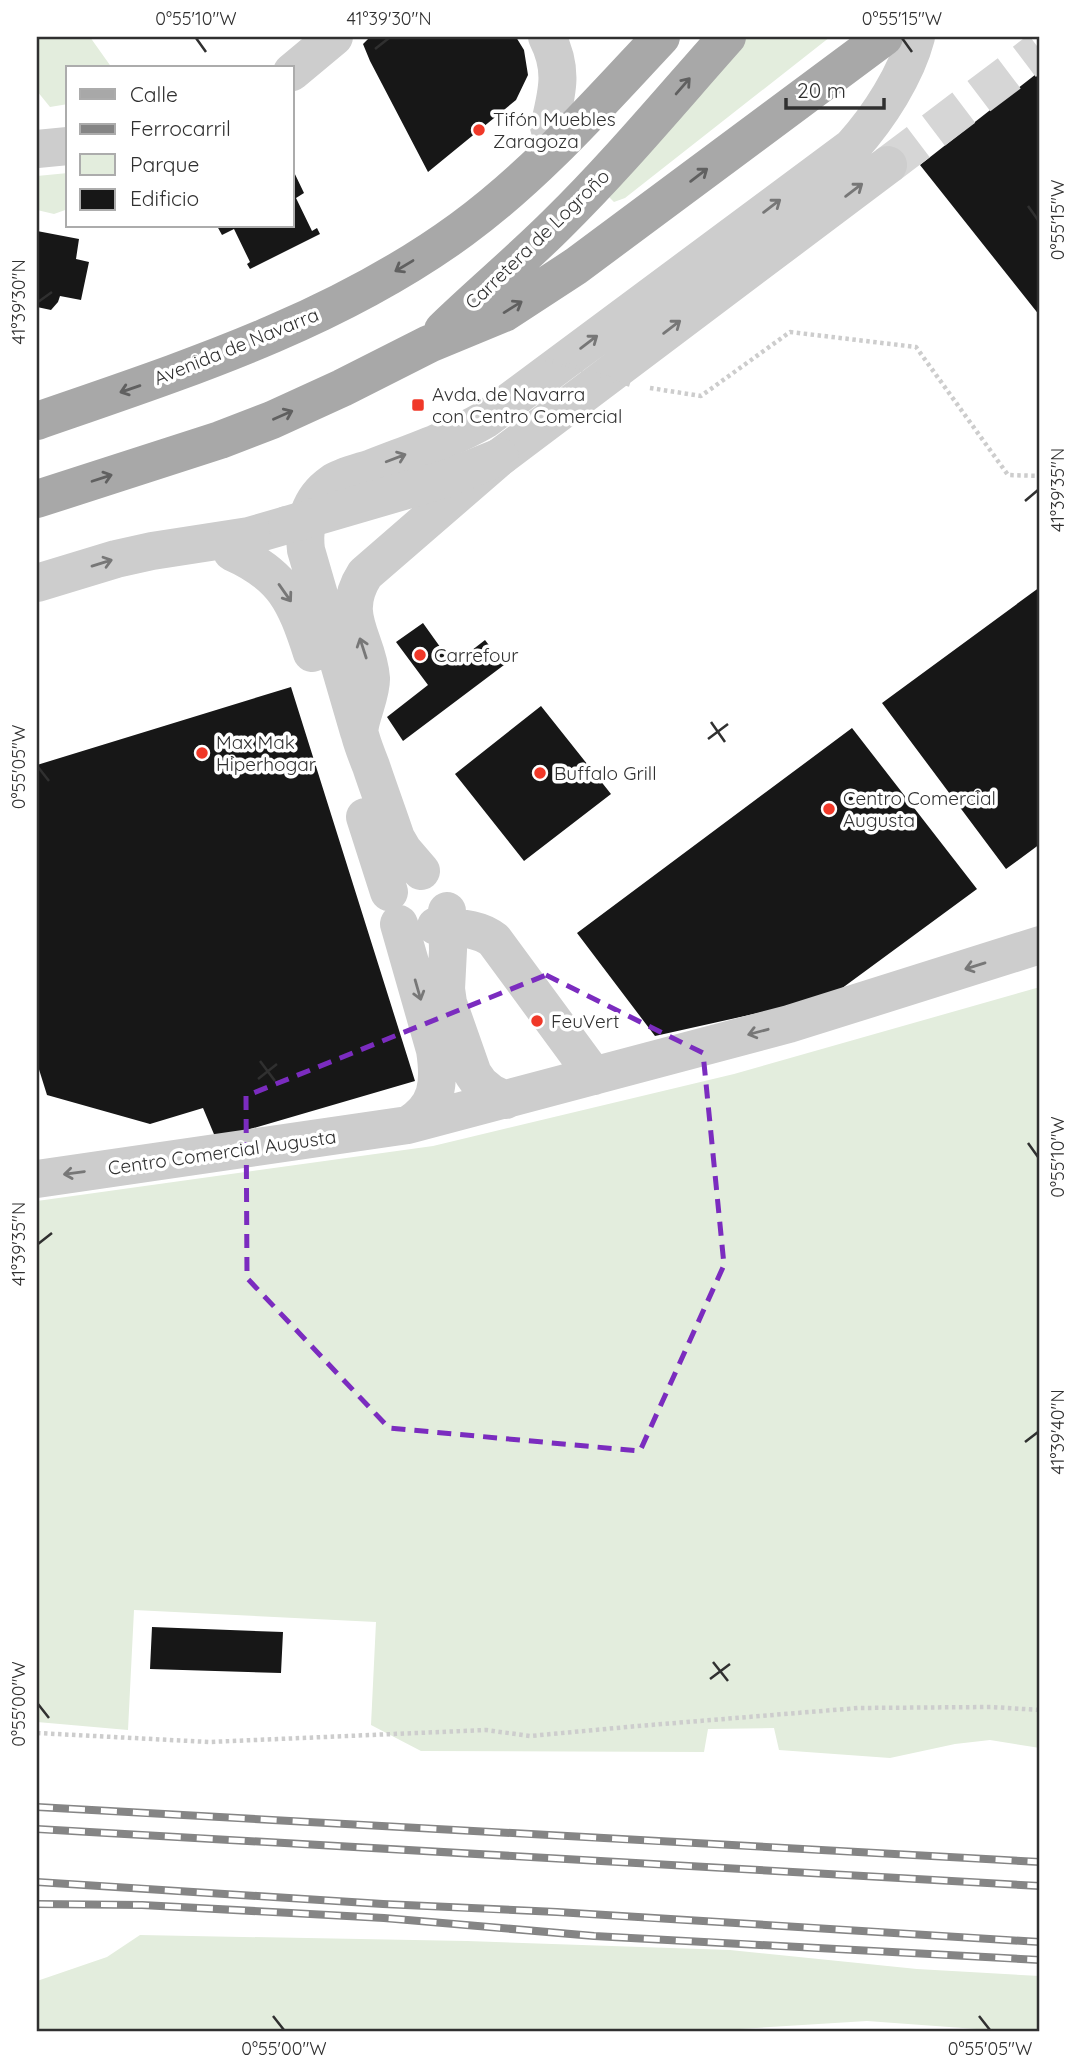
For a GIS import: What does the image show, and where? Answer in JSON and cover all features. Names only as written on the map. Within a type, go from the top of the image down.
[{"type":"main road","points":[[462,229],[502,177],[549,128],[627,37]]},
{"type":"main road","points":[[462,229],[511,189],[583,122],[661,37]]},
{"type":"main road","name":"Carretera de Logroño","points":[[429,344],[557,225],[727,37]]},
{"type":"main road","points":[[37,499],[220,440],[272,420],[429,344],[504,313],[576,267],[884,37]]},
{"type":"main road","name":"Avenida de Navarra","points":[[37,421],[244,348],[313,316],[389,275],[462,229]]},
{"type":"street","points":[[294,70],[334,37]]},
{"type":"street","points":[[547,37],[558,69],[558,85],[549,128]]},
{"type":"street","points":[[594,1076],[494,940],[487,934],[424,916],[394,884],[401,876],[421,871],[396,838],[359,732],[306,550],[304,533],[307,517],[315,501],[332,483],[449,438],[486,419],[852,146],[870,127],[890,93],[911,57],[916,37]]},
{"type":"street","points":[[37,149],[66,146]]},
{"type":"street","points":[[359,732],[371,679],[355,626],[354,612],[358,584],[365,574],[500,457],[888,165]]},
{"type":"street","points":[[37,583],[128,556],[249,536],[448,478],[500,457]]},
{"type":"street","points":[[287,525],[232,552],[267,571],[284,588],[295,606],[424,916],[446,977],[448,1003],[473,1073],[480,1084],[506,1100]]},
{"type":"street","points":[[408,1125],[421,1117],[429,1107],[437,1083],[438,1066],[424,916]]},
{"type":"street","name":"Centro Comercial Augusta","points":[[37,1179],[408,1125],[789,1024],[1040,945]]},
{"type":"path","points":[[546,359],[631,385],[701,396],[790,332],[916,346],[1008,475],[1040,476]]},
{"type":"path","points":[[37,1732],[209,1742],[486,1730],[530,1737],[858,1708],[991,1707],[1040,1710]]},
{"type":"highlighted area","points":[[546,975],[703,1053],[724,1265],[640,1451],[389,1428],[247,1278],[246,1096]]},
{"type":"green space","points":[[37,37],[90,37],[111,66],[66,66],[66,104],[50,107],[37,91]]},
{"type":"green space","points":[[740,37],[830,37],[625,198],[614,202],[609,197]]},
{"type":"green space","points":[[66,173],[66,210],[54,214],[37,210],[37,176]]},
{"type":"green space","points":[[1040,987],[1040,1748],[990,1740],[955,1744],[890,1758],[779,1750],[774,1728],[708,1729],[704,1752],[421,1751],[371,1725],[376,1622],[134,1610],[128,1730],[37,1722],[37,1201],[433,1146],[734,1074]]},
{"type":"green space","points":[[140,1935],[467,1941],[730,1950],[917,1969],[1040,1976],[1040,2031],[867,2021],[706,2031],[37,2031],[37,1981],[107,1957]]},
{"type":"building","points":[[370,37],[516,37],[524,50],[528,75],[516,100],[428,172],[370,61],[363,44]]},
{"type":"building","points":[[1040,71],[1040,316],[920,165]]},
{"type":"building","points":[[294,172],[304,193],[296,198],[312,231],[317,228],[320,234],[250,269],[247,264],[250,262],[234,229],[222,235],[218,228],[294,228]]},
{"type":"building","points":[[37,231],[79,239],[76,259],[89,262],[81,300],[60,296],[51,310],[37,307]]},
{"type":"building","name":"Centro Comercial Augusta","points":[[1040,587],[1040,844],[1006,869],[882,703]]},
{"type":"building","points":[[423,623],[453,665],[485,640],[504,665],[403,741],[387,717],[428,685],[396,642]]},
{"type":"building","points":[[291,687],[415,1081],[216,1139],[203,1108],[150,1124],[47,1095],[37,1063],[37,765]]},
{"type":"building","points":[[541,706],[611,794],[524,861],[455,774]]},
{"type":"building","name":"Centro Comercial Augusta","points":[[852,728],[977,889],[830,997],[655,1036],[577,933]]},
{"type":"building","points":[[152,1627],[283,1632],[281,1673],[150,1669]]},
{"type":"tunnel","points":[[888,165],[1040,50]]},
{"type":"railway","points":[[37,1807],[1040,1862]]},
{"type":"railway","points":[[37,1829],[1040,1886]]},
{"type":"railway","points":[[37,1882],[1040,1942]]},
{"type":"railway","points":[[37,1904],[142,1905],[384,1918],[594,1936],[1040,1960]]},
{"type":"place","name":"Tifón Muebles Zaragoza","points":[[479,130]]},
{"type":"place","name":"Avda. de Navarra con Centro Comercial","points":[[418,405]]},
{"type":"place","name":"Carrefour","points":[[420,655]]},
{"type":"place","name":"Max Mak Hiperhogar","points":[[202,753]]},
{"type":"place","name":"Buffalo Grill","points":[[540,773]]},
{"type":"place","name":"Centro Comercial Augusta","points":[[829,809]]},
{"type":"place","name":"FeuVert","points":[[537,1021]]}]
